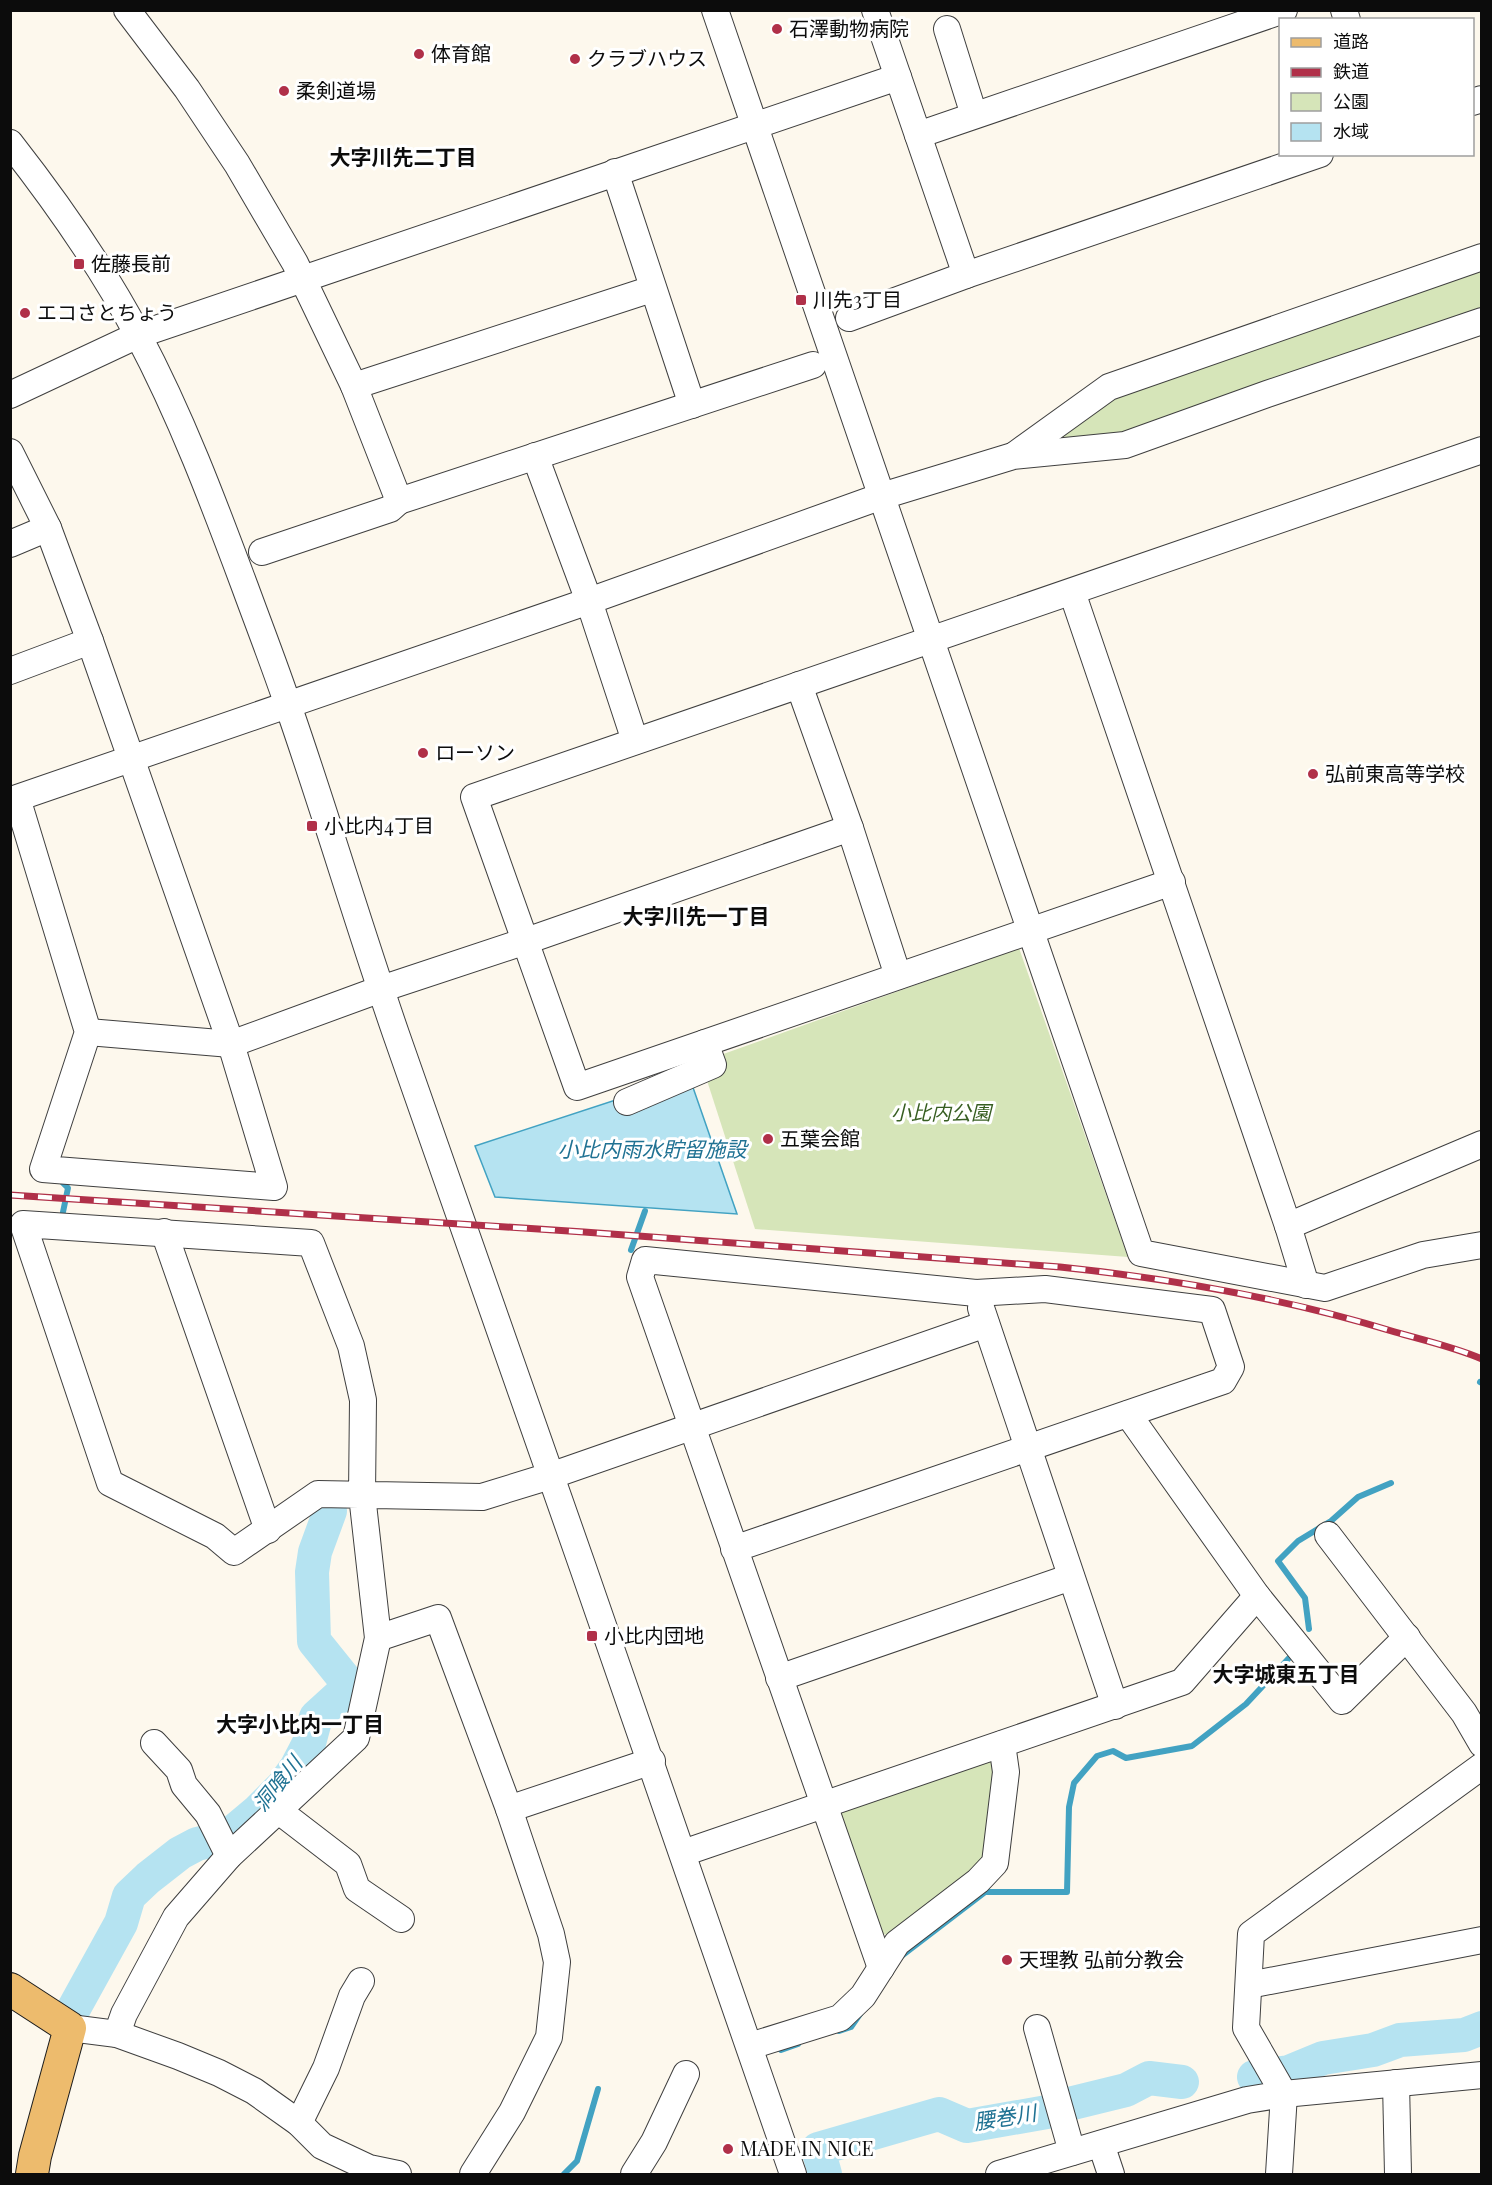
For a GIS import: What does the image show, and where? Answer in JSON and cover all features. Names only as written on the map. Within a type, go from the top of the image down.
[{"type":"main road","points":[[10,1989],[70,2028],[35,2156],[32,2175]]},
{"type":"street","points":[[127,10],[188,89],[237,164],[295,263],[354,386],[399,501]]},
{"type":"street","points":[[715,10],[1140,1253],[1325,1288],[1423,1255],[1482,1245]]},
{"type":"street","points":[[875,10],[966,275]]},
{"type":"street","points":[[918,135],[1284,10]]},
{"type":"street","points":[[947,29],[974,115]]},
{"type":"street","points":[[10,395],[138,335],[898,77]]},
{"type":"street","points":[[10,143],[44,187],[138,335],[207,484],[288,704],[381,989],[684,1853],[793,2175]]},
{"type":"street","points":[[849,318],[966,275],[1314,156]]},
{"type":"street","points":[[615,172],[692,405]]},
{"type":"street","points":[[1013,456],[1109,387],[1482,257]]},
{"type":"street","points":[[354,386],[652,289]]},
{"type":"street","points":[[10,452],[48,528],[90,641],[131,760],[231,1044],[274,1187],[43,1169],[88,1032],[17,798],[131,760],[589,601],[882,496],[1013,456],[1125,445],[1482,321]]},
{"type":"street","points":[[262,552],[390,508],[399,501],[813,365]]},
{"type":"street","points":[[1172,882],[578,1087],[474,796],[1482,450]]},
{"type":"street","points":[[535,456],[589,601],[635,741]]},
{"type":"street","points":[[10,544],[48,528]]},
{"type":"street","points":[[1072,591],[1306,1285]]},
{"type":"street","points":[[10,671],[90,641]]},
{"type":"street","points":[[799,685],[850,828],[898,976]]},
{"type":"street","points":[[88,1032],[231,1044],[381,989],[850,828]]},
{"type":"street","points":[[627,1102],[713,1065],[705,1043]]},
{"type":"street","points":[[1288,1226],[1482,1144]]},
{"type":"street","points":[[117,2034],[124,2014],[176,1917],[224,1846],[279,1811],[356,1738],[378,1638],[362,1495],[363,1400],[351,1346],[311,1243],[23,1224],[110,1483],[215,1536],[234,1552],[318,1494],[362,1495],[482,1497],[550,1476],[986,1324]]},
{"type":"street","points":[[164,1232],[268,1530]]},
{"type":"street","points":[[734,1549],[1222,1381],[1231,1367],[1212,1310],[1045,1289],[976,1293],[645,1260],[640,1277],[734,1549],[824,1805],[880,1968]]},
{"type":"street","points":[[976,1293],[1115,1706]]},
{"type":"street","points":[[1128,1414],[1257,1596],[1342,1701],[1407,1637]]},
{"type":"street","points":[[1328,1534],[1464,1713],[1482,1743]]},
{"type":"street","points":[[779,1678],[1071,1576]]},
{"type":"street","points":[[684,1853],[1182,1682],[1257,1596]]},
{"type":"street","points":[[378,1638],[438,1618],[509,1809],[551,1934],[557,1962],[549,2037],[512,2112],[473,2175]]},
{"type":"street","points":[[154,1743],[179,1770],[184,1785],[208,1814],[224,1846]]},
{"type":"street","points":[[750,2046],[840,2018],[863,1996],[897,1943],[978,1881],[995,1863],[1006,1773],[1002,1744]]},
{"type":"street","points":[[509,1809],[652,1761]]},
{"type":"street","points":[[1279,2175],[1277,2081],[1246,2028],[1251,1934],[1482,1766]]},
{"type":"street","points":[[279,1811],[348,1864],[357,1889],[401,1919]]},
{"type":"street","points":[[1249,1985],[1482,1940]]},
{"type":"street","points":[[299,2123],[326,2068],[352,1996],[361,1981]]},
{"type":"street","points":[[70,2028],[117,2034],[219,2073],[254,2091],[299,2123],[341,2166],[369,2168],[398,2175]]},
{"type":"street","points":[[1038,2028],[1072,2152]]},
{"type":"street","points":[[634,2175],[654,2142],[686,2074]]},
{"type":"street","points":[[999,2175],[1247,2100],[1277,2081],[1396,2083],[1482,2075]]},
{"type":"street","points":[[1396,2083],[1398,2175]]},
{"type":"street","points":[[1101,2144],[1111,2175]]},
{"type":"green space","points":[[1481,268],[1481,311],[1122,435],[1060,439],[1058,436],[1108,395]]},
{"type":"green space","name":"小比内公園","points":[[1019,948],[1128,1257],[755,1229],[701,1062]]},
{"type":"green space","points":[[987,1758],[997,1765],[988,1860],[892,1937],[876,1931],[837,1816],[840,1808]]},
{"type":"water","name":"小比内雨水貯留施設","points":[[689,1076],[737,1214],[495,1197],[475,1146]]},
{"type":"waterway","points":[[61,1181],[68,1188],[63,1212]]},
{"type":"waterway","points":[[631,1250],[645,1211]]},
{"type":"waterway","points":[[1309,1629],[1305,1598],[1278,1561],[1298,1541],[1331,1521],[1358,1497],[1391,1483]]},
{"type":"waterway","name":"洞喰川","points":[[73,2010],[121,1923],[129,1896],[180,1853],[197,1844],[227,1837],[258,1811],[283,1786],[296,1768],[309,1743],[316,1717],[338,1697],[349,1694],[351,1687],[314,1641],[312,1572],[315,1552],[330,1511]]},
{"type":"waterway","points":[[900,1957],[985,1892],[1067,1892],[1069,1807],[1074,1783],[1097,1756],[1113,1751],[1126,1758],[1192,1746],[1246,1704],[1289,1658]]},
{"type":"waterway","points":[[839,2031],[851,2027],[860,2014]]},
{"type":"waterway","name":"腰巻川","points":[[1254,2077],[1289,2072],[1323,2058],[1373,2050],[1400,2040],[1464,2035],[1482,2028]]},
{"type":"waterway","points":[[781,2050],[798,2044]]},
{"type":"waterway","name":"腰巻川","points":[[1073,2103],[1126,2090],[1149,2078],[1182,2082]]},
{"type":"waterway","points":[[564,2174],[577,2161],[598,2089]]},
{"type":"waterway","name":"腰巻川","points":[[825,2174],[818,2149],[939,2114],[967,2126],[1047,2112]]},
{"type":"railway","points":[[10,1195],[584,1232],[1060,1267],[1145,1277],[1229,1291],[1312,1309],[1450,1347],[1482,1359]]},
{"type":"place","name":"石澤動物病院","points":[[777,29]]},
{"type":"place","name":"体育館","points":[[419,54]]},
{"type":"place","name":"クラブハウス","points":[[575,59]]},
{"type":"place","name":"柔剣道場","points":[[284,91]]},
{"type":"place","name":"佐藤長前","points":[[79,264]]},
{"type":"place","name":"川先3丁目","points":[[801,300]]},
{"type":"place","name":"エコさとちょう","points":[[25,313]]},
{"type":"place","name":"ローソン","points":[[423,753]]},
{"type":"place","name":"弘前東高等学校","points":[[1313,774]]},
{"type":"place","name":"小比内4丁目","points":[[312,826]]},
{"type":"place","name":"五葉会館","points":[[768,1139]]},
{"type":"place","name":"小比内団地","points":[[592,1636]]},
{"type":"place","name":"天理教 弘前分教会","points":[[1007,1960]]},
{"type":"place","name":"MADE IN NICE","points":[[728,2149]]},
{"type":"district","name":"大字川先二丁目","points":[[403,158]]},
{"type":"district","name":"大字川先一丁目","points":[[696,917]]},
{"type":"district","name":"大字城東五丁目","points":[[1286,1675]]},
{"type":"district","name":"大字小比内一丁目","points":[[300,1725]]}]
